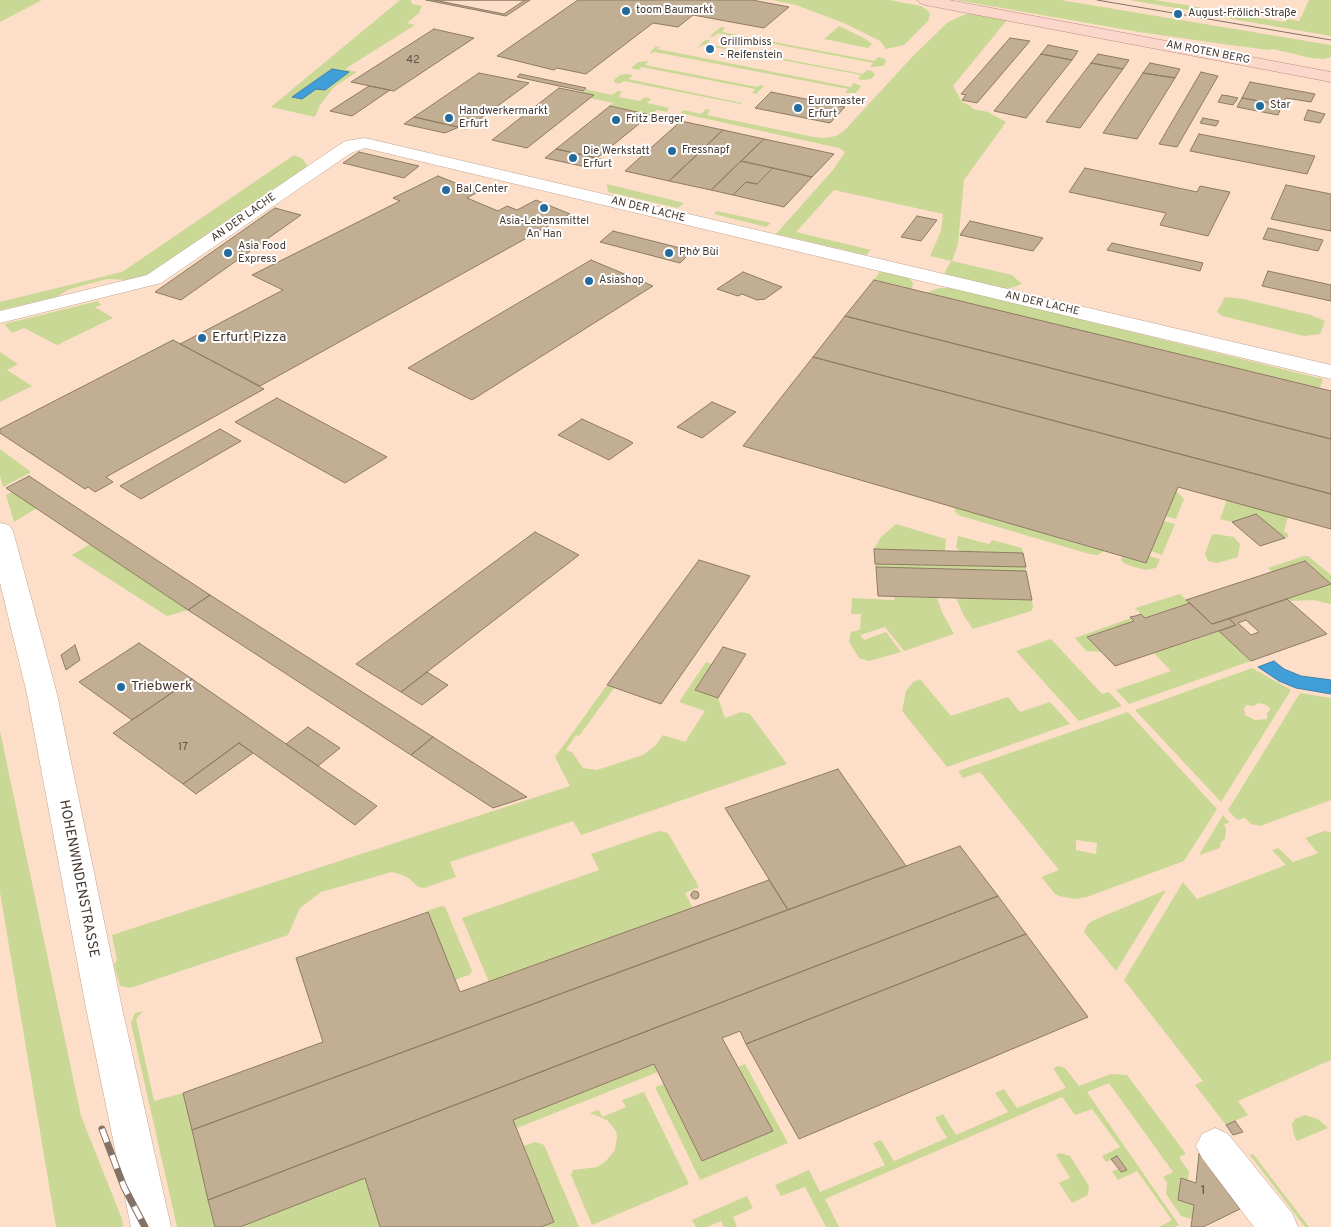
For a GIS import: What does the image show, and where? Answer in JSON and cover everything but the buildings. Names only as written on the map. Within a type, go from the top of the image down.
[{"type":"main road","name":"AM ROTEN BERG","points":[[925,0],[1331,76]]},
{"type":"main road","name":"AM ROTEN BERG","points":[[1085,29],[1194,44],[1331,69]]},
{"type":"street","name":"AN DER LACHE","points":[[0,317],[154,279],[352,144],[365,143],[1331,372]]},
{"type":"street","name":"HOHENWINDENSTRASSE","points":[[0,532],[42,694],[104,1008],[151,1227]]},
{"type":"street","points":[[1216,1146],[1278,1227]]},
{"type":"green space","points":[[0,0],[42,0],[0,22]]},
{"type":"green space","points":[[400,0],[411,0],[412,4],[422,6],[419,13],[407,23],[415,25],[345,69],[357,72],[334,87],[320,105],[315,117],[271,107]],"holes":[[[332,69],[325,90],[316,88],[293,97]]]},
{"type":"green space","points":[[772,0],[889,0],[921,6],[930,14],[928,21],[904,45],[886,49],[880,41],[846,24],[796,5]]},
{"type":"green space","points":[[956,0],[1061,0],[1331,45],[1331,57],[1324,59],[1311,58],[1273,49],[1139,32]]},
{"type":"green space","points":[[1129,0],[1155,0],[1215,10],[1211,14]]},
{"type":"green space","points":[[1309,0],[1331,0],[1331,36],[1226,18],[1226,16],[1220,14],[1222,12],[1285,22],[1287,19],[1299,21]]},
{"type":"green space","points":[[966,14],[1007,20],[953,86],[962,102],[973,109],[988,112],[1006,122],[964,180],[958,244],[952,261],[1012,275],[1022,284],[1008,289],[944,274],[951,261],[930,256],[941,231],[943,214],[834,190],[796,232],[871,250],[866,255],[776,234],[833,170],[845,152],[839,148],[680,113],[684,110],[701,114],[706,109],[710,110],[707,115],[814,137],[836,136],[844,131],[912,57],[948,22]]},
{"type":"green space","points":[[839,26],[872,44],[868,48],[824,39]]},
{"type":"green space","points":[[721,27],[725,28],[722,32],[874,61],[878,57],[885,59],[886,62],[883,66],[870,67],[873,63],[718,33],[713,37],[710,36]]},
{"type":"green space","points":[[705,40],[710,40],[707,44],[863,74],[867,70],[872,71],[875,75],[871,79],[863,80],[858,79],[861,75],[703,45],[697,48]]},
{"type":"green space","points":[[660,46],[657,49],[850,87],[854,83],[861,86],[856,93],[845,93],[848,89],[655,52],[649,54],[655,47]]},
{"type":"green space","points":[[649,61],[645,65],[757,87],[760,85],[764,86],[756,94],[752,93],[755,89],[642,67],[638,70],[632,67],[638,62]]},
{"type":"green space","points":[[620,75],[633,75],[628,79],[742,103],[624,81],[619,84],[614,82]]},
{"type":"green space","points":[[585,89],[612,95],[618,91],[622,92],[618,97],[640,101],[645,97],[651,99],[647,103],[669,108],[667,112],[657,110],[650,115],[610,106],[614,103],[590,98],[594,95],[581,92]]},
{"type":"green space","points":[[294,155],[303,159],[308,167],[148,274],[131,280],[107,279],[70,289],[56,297],[0,310],[0,302],[122,272]]},
{"type":"green space","points":[[607,184],[684,203],[678,208],[608,192]]},
{"type":"green space","points":[[717,211],[771,223],[766,227],[714,214]]},
{"type":"green space","points":[[881,270],[909,278],[913,283],[912,289],[874,280]]},
{"type":"green space","points":[[939,288],[952,288],[1323,379],[1320,388],[926,293]]},
{"type":"green space","points":[[1225,297],[1243,299],[1311,315],[1325,321],[1320,334],[1304,336],[1222,316],[1217,312]]},
{"type":"green space","points":[[98,301],[101,305],[95,307],[113,318],[57,345],[24,328],[12,333],[4,324]]},
{"type":"green space","points":[[0,352],[18,364],[7,370],[32,386],[0,402]]},
{"type":"green space","points":[[0,449],[31,472],[3,487],[0,476]]},
{"type":"green space","points":[[1176,491],[1184,499],[1176,519],[1165,516]]},
{"type":"green space","points":[[12,492],[37,508],[14,522],[6,495]]},
{"type":"green space","points":[[1227,500],[1288,517],[1284,531],[1288,534],[1288,537],[1285,538],[1256,514],[1232,522],[1220,519]]},
{"type":"green space","points":[[954,507],[1104,551],[1098,555],[1089,554],[961,516],[956,513]]},
{"type":"green space","points":[[1163,521],[1175,524],[1162,555],[1151,551]]},
{"type":"green space","points":[[896,524],[946,539],[945,551],[874,549],[881,537]]},
{"type":"green space","points":[[1212,535],[1234,537],[1240,544],[1238,557],[1217,563],[1208,561],[1205,554]]},
{"type":"green space","points":[[958,536],[989,544],[992,540],[1022,548],[1023,553],[959,551],[956,547]]},
{"type":"green space","points":[[90,544],[188,610],[167,616],[72,555]]},
{"type":"green space","points":[[1122,556],[1149,556],[1160,559],[1156,568],[1145,570],[1125,564],[1121,560]]},
{"type":"green space","points":[[1308,556],[1331,575],[1331,583],[1305,561],[1272,572],[1268,568]]},
{"type":"green space","points":[[875,564],[1026,567],[1026,571],[876,567]]},
{"type":"green space","points":[[1331,584],[1331,604],[1313,600],[1290,601],[1287,599]]},
{"type":"green space","points":[[1180,594],[1190,603],[1145,618],[1135,608]]},
{"type":"green space","points":[[894,597],[937,598],[954,634],[904,651],[885,627],[860,635],[864,640],[886,632],[901,652],[869,661],[859,658],[849,642],[851,632],[860,630],[861,614],[851,614],[852,598],[894,600]]},
{"type":"green space","points":[[956,598],[1032,600],[1033,607],[1031,611],[973,629],[964,616]]},
{"type":"green space","points":[[1131,618],[1134,621],[1087,637],[1102,652],[1086,651],[1075,638]]},
{"type":"green space","points":[[1219,631],[1251,661],[1129,704],[1116,690],[1171,671],[1154,653]]},
{"type":"green space","points":[[1051,639],[1102,694],[1109,692],[1122,706],[1079,721],[1016,651]]},
{"type":"green space","points":[[706,662],[712,664],[695,690],[718,698],[725,718],[741,712],[750,714],[787,764],[581,835],[573,821],[450,862],[456,877],[424,888],[418,887],[410,879],[402,875],[392,872],[321,892],[300,908],[288,935],[130,988],[120,986],[114,965],[117,960],[112,935],[570,786],[555,757],[607,685],[614,688],[579,736],[576,735],[566,750],[572,752],[583,768],[597,770],[643,755],[655,746],[663,735],[685,742],[705,711],[679,702]]},
{"type":"green space","points":[[1252,668],[1291,690],[1221,802],[1135,710]],"holes":[[[1258,703],[1266,705],[1271,709],[1267,713],[1267,719],[1255,720],[1245,715],[1244,709],[1246,705],[1254,706]]]},
{"type":"green space","points":[[920,679],[951,716],[1008,697],[1020,712],[1050,702],[1070,724],[947,767],[902,711],[906,691],[913,682]]},
{"type":"green space","points":[[1300,693],[1331,698],[1331,800],[1260,826],[1251,824],[1245,818],[1237,820],[1228,810]]},
{"type":"green space","points":[[1128,712],[1217,809],[1184,861],[1087,897],[1075,899],[1055,894],[1041,877],[1059,870],[980,772],[963,778],[958,771]],"holes":[[[1076,840],[1097,843],[1096,854],[1076,850]]]},
{"type":"green space","points":[[0,731],[81,1116],[122,1219],[123,1227],[56,1227],[0,892]]},
{"type":"green space","points":[[1223,815],[1230,823],[1224,824],[1226,829],[1225,839],[1221,842],[1220,848],[1199,855]]},
{"type":"green space","points":[[659,831],[668,833],[699,887],[685,893],[693,908],[489,982],[462,918],[599,870],[591,854]]},
{"type":"green space","points":[[1324,831],[1331,832],[1331,1060],[1238,1101],[1248,1115],[1226,1125],[1195,1085],[1203,1081],[1124,980],[1183,882],[1197,899],[1286,865],[1272,850],[1278,848],[1293,862],[1318,853],[1305,838]]},
{"type":"green space","points":[[1166,890],[1116,971],[1084,932],[1087,925],[1094,920]]},
{"type":"green space","points":[[441,906],[445,907],[472,971],[469,975],[455,980],[427,911]]},
{"type":"green space","points":[[143,1011],[136,1019],[154,1101],[183,1093],[215,1227],[177,1227],[131,1023],[135,1013]]},
{"type":"green space","points":[[654,1064],[658,1072],[517,1128],[513,1120]]},
{"type":"green space","points":[[745,1064],[788,1143],[700,1180],[655,1087],[664,1084],[702,1161],[772,1131],[738,1067]]},
{"type":"green space","points":[[1059,1066],[1065,1068],[1079,1086],[1111,1074],[1127,1075],[1186,1154],[1179,1157],[1189,1172],[1188,1180],[1181,1178],[1178,1200],[1194,1205],[1192,1219],[1181,1216],[1166,1194],[1167,1183],[1163,1177],[1173,1172],[1109,1083],[1087,1092],[1179,1225],[1175,1227],[1159,1227],[1172,1220],[1137,1171],[1118,1180],[1112,1171],[1118,1169],[1121,1172],[1127,1170],[1118,1157],[1106,1162],[1102,1156],[1120,1147],[1092,1109],[1075,1115],[1062,1097],[825,1199],[839,1227],[826,1227],[805,1187],[781,1196],[775,1185],[809,1170],[820,1192],[885,1165],[873,1143],[881,1140],[894,1161],[947,1138],[935,1118],[943,1114],[956,1135],[1008,1112],[995,1093],[1004,1089],[1017,1108],[1066,1088],[1053,1068]]},
{"type":"green space","points":[[644,1092],[689,1184],[592,1225],[571,1175],[573,1170],[597,1167],[605,1162],[615,1150],[617,1137],[616,1131],[607,1120],[590,1113],[599,1110],[602,1117],[626,1107],[622,1100]]},
{"type":"green space","points":[[1305,1115],[1318,1119],[1328,1128],[1297,1141],[1292,1124],[1295,1119]]},
{"type":"green space","points":[[535,1142],[544,1145],[579,1227],[541,1227],[554,1221],[524,1146]]},
{"type":"green space","points":[[1060,1153],[1070,1156],[1089,1186],[1088,1195],[1072,1203],[1059,1183],[1070,1178],[1056,1155]]},
{"type":"green space","points":[[1253,1154],[1309,1227],[1305,1227],[1250,1155]]},
{"type":"green space","points":[[365,1178],[380,1227],[240,1227]]},
{"type":"green space","points":[[747,1196],[753,1208],[733,1217],[737,1227],[724,1227],[721,1221],[707,1227],[696,1227],[692,1220]]},
{"type":"water","points":[[332,69],[349,72],[325,90],[316,89],[302,99],[292,97]]},
{"type":"water","points":[[1274,661],[1284,669],[1301,676],[1331,680],[1331,694],[1296,688],[1279,681],[1258,667]]},
{"type":"tram line","points":[[1097,0],[1331,40]]},
{"type":"railway","points":[[102,1129],[124,1187],[145,1227]]},
{"type":"place","name":"toom Baumarkt","points":[[626,11]]},
{"type":"place","name":"August-Frölich-Straße","points":[[1178,14]]},
{"type":"place","name":"Grillimbiss - Reifenstein","points":[[710,49]]},
{"type":"place","name":"Star","points":[[1260,106]]},
{"type":"place","name":"Euromaster Erfurt","points":[[798,108]]},
{"type":"place","name":"Handwerkermarkt Erfurt","points":[[449,118]]},
{"type":"place","name":"Fritz Berger","points":[[616,120]]},
{"type":"place","name":"Fressnapf","points":[[672,151]]},
{"type":"place","name":"Die Werkstatt Erfurt","points":[[573,158]]},
{"type":"place","name":"Bal Center","points":[[446,190]]},
{"type":"place","name":"Asia-Lebensmittel An Han","points":[[544,208]]},
{"type":"place","name":"Asia Food Express","points":[[228,253]]},
{"type":"place","name":"Phở Bùi","points":[[669,253]]},
{"type":"place","name":"Asiashop","points":[[589,281]]},
{"type":"place","name":"Erfurt Pizza","points":[[202,338]]},
{"type":"place","name":"Triebwerk","points":[[121,687]]}]
